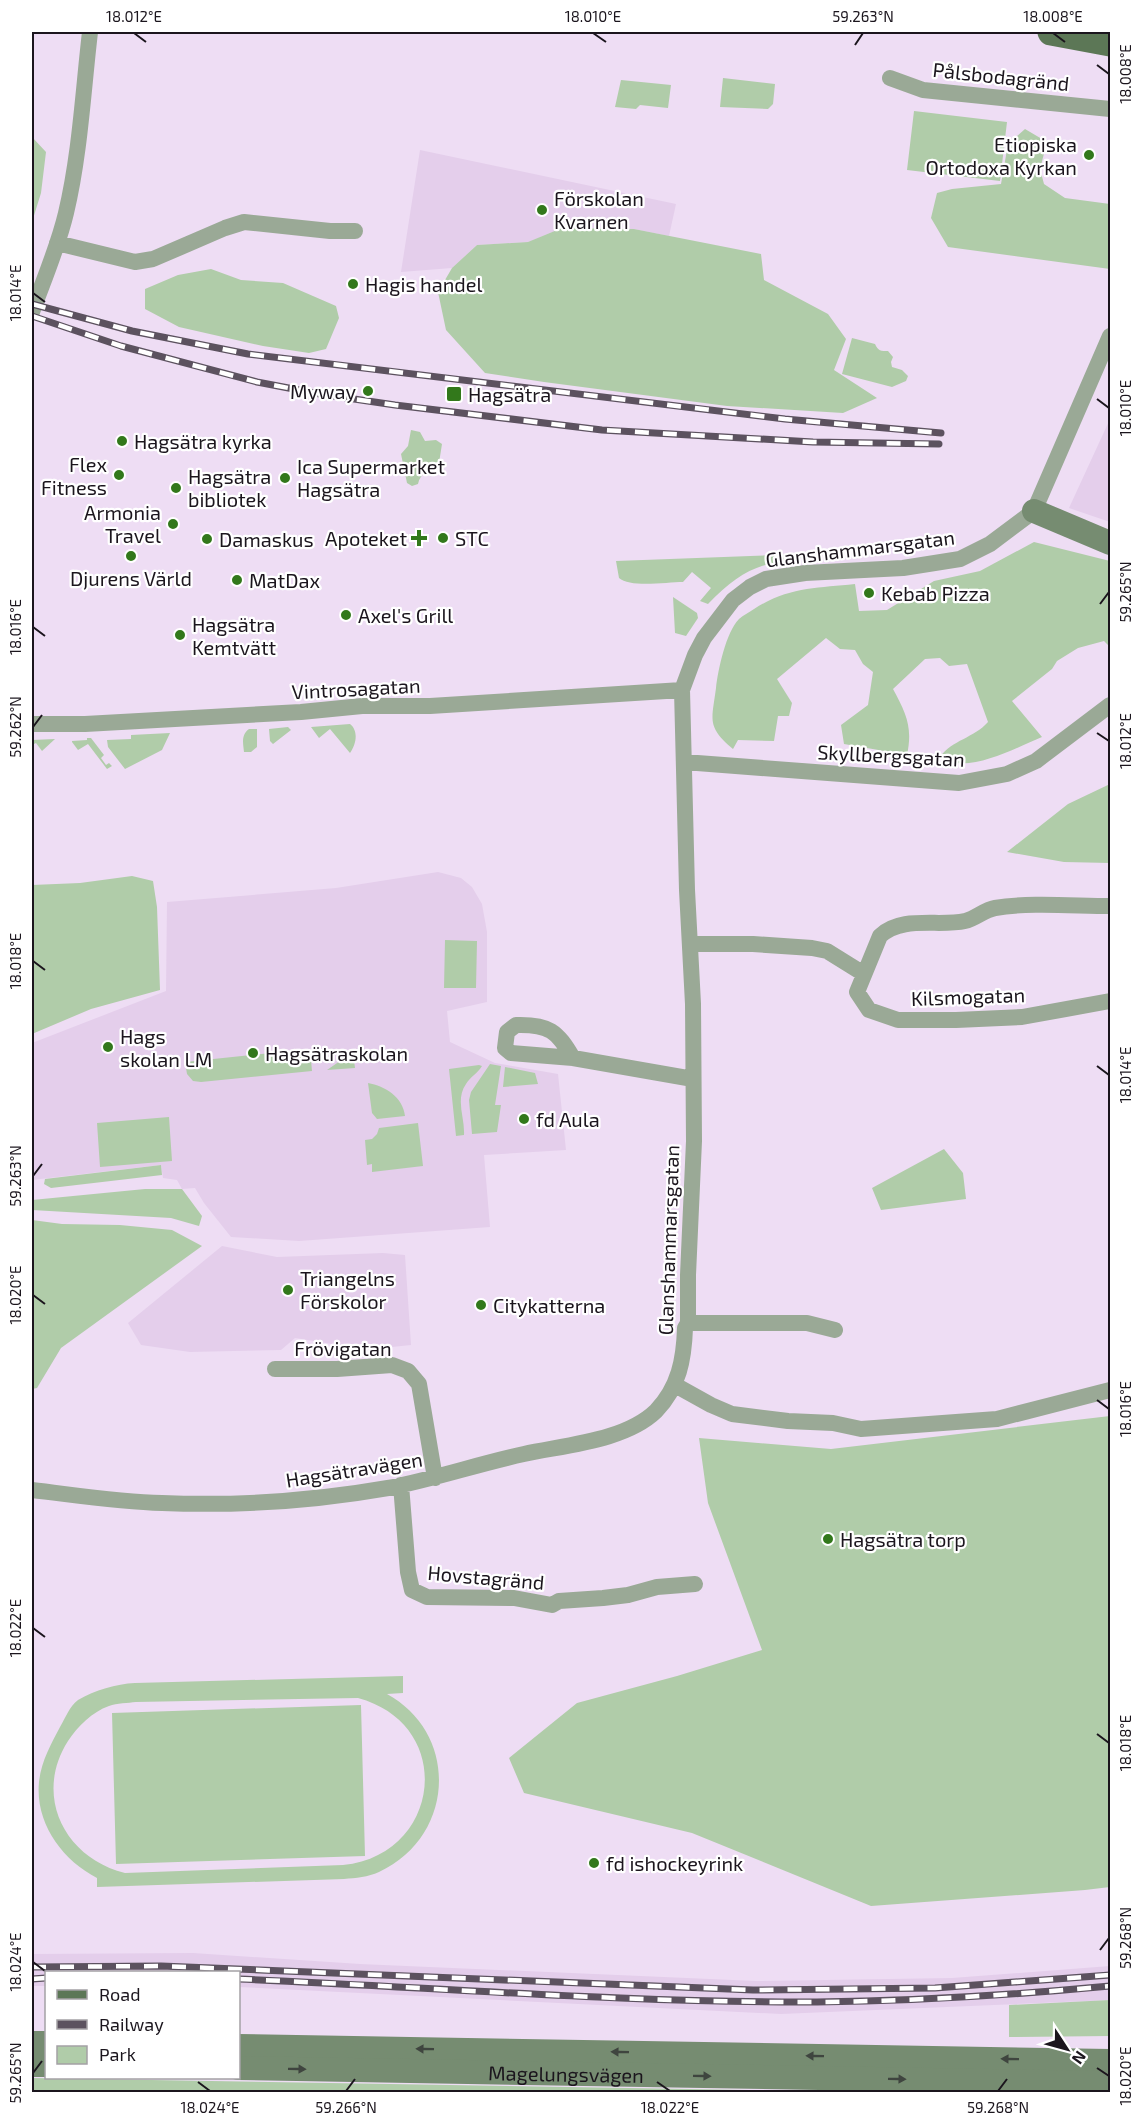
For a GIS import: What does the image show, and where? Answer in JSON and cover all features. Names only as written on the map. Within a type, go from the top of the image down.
[{"type":"main road","points":[[1051,32],[1110,43]]},
{"type":"main road","points":[[1034,511],[1110,543]]},
{"type":"main road","name":"Magelungsvägen","points":[[240,2046],[1110,2061]]},
{"type":"main road","name":"Magelungsvägen","points":[[240,2068],[1110,2083]]},
{"type":"street","points":[[32,312],[66,213],[76,161],[90,32]]},
{"type":"street","name":"Pålsbodagränd","points":[[890,78],[923,90],[1110,109]]},
{"type":"street","points":[[57,243],[135,262],[153,259],[244,222],[330,231],[355,231]]},
{"type":"street","name":"Glanshammarsgatan","points":[[670,1392],[682,1367],[685,1328],[688,1323],[694,1141],[693,1004],[682,690],[695,655],[704,638],[733,600],[750,587],[766,579],[805,573],[903,568],[960,559],[990,544],[1034,511],[1110,336]]},
{"type":"street","name":"Vintrosagatan","points":[[32,724],[85,724],[301,712],[362,706],[430,706],[682,690]]},
{"type":"street","name":"Skyllbergsgatan","points":[[684,762],[959,783],[1007,774],[1036,761],[1110,705]]},
{"type":"street","name":"Kilsmogatan","points":[[1110,906],[993,908],[966,921],[907,924],[884,932],[880,936],[857,992],[869,1010],[898,1020],[1022,1017],[1110,1000]]},
{"type":"street","points":[[690,944],[812,948],[827,951],[864,974]]},
{"type":"street","points":[[573,1058],[693,1079]]},
{"type":"street","points":[[688,1323],[807,1323],[835,1330]]},
{"type":"street","name":"Frövigatan","points":[[275,1369],[337,1369],[392,1365],[408,1371],[419,1384],[435,1478]]},
{"type":"street","points":[[670,1392],[732,1414],[788,1421],[833,1423],[861,1429],[997,1419],[1110,1390]]},
{"type":"street","name":"Hagsätravägen","points":[[32,1490],[160,1503],[226,1505],[296,1500],[401,1485],[523,1454],[588,1441],[627,1429],[648,1417],[670,1392]]},
{"type":"street","name":"Hovstagränd","points":[[401,1485],[408,1572],[412,1590],[427,1597],[514,1598],[552,1605],[559,1601],[628,1595],[657,1587],[695,1584]]},
{"type":"shaded area","name":"Förskolan Kvarnen","points":[[420,150],[676,204],[669,236],[634,229],[562,228],[529,242],[477,245],[452,268],[401,272]]},
{"type":"shaded area","points":[[1110,419],[1110,522],[1069,508]]},
{"type":"shaded area","name":"Hagsätraskolan","points":[[438,872],[461,878],[472,887],[482,904],[487,932],[487,1002],[447,1011],[450,1042],[495,1063],[558,1074],[566,1150],[484,1155],[490,1227],[299,1241],[231,1237],[195,1188],[182,1189],[177,1180],[163,1178],[161,1165],[32,1180],[32,1043],[166,991],[167,902],[336,888]]},
{"type":"shaded area","name":"Triangelns Förskolor","points":[[222,1246],[277,1257],[383,1253],[405,1255],[411,1345],[344,1352],[332,1344],[295,1338],[281,1350],[190,1352],[141,1345],[128,1323]]},
{"type":"shaded area","points":[[193,1953],[360,1964],[756,1981],[952,1978],[1110,1966],[1110,2000],[781,2014],[240,1987],[240,1971],[45,1971],[45,1986],[32,1986],[32,1954]]},
{"type":"green space","points":[[723,78],[775,84],[773,104],[768,109],[720,107]]},
{"type":"green space","points":[[621,80],[671,85],[668,108],[640,105],[636,109],[615,107]]},
{"type":"green space","points":[[914,111],[1007,122],[1000,181],[907,170]]},
{"type":"green space","points":[[1025,129],[1047,142],[1040,169],[1044,184],[1065,198],[1110,204],[1110,269],[948,247],[931,218],[937,193],[952,189],[1001,184],[1008,144]]},
{"type":"green space","points":[[32,137],[46,152],[41,193],[32,222]]},
{"type":"green space","points":[[562,228],[634,229],[761,254],[764,280],[828,314],[846,339],[834,370],[877,398],[843,413],[727,406],[485,373],[446,330],[438,292],[452,268],[477,245],[528,242]]},
{"type":"green space","points":[[211,269],[241,280],[283,283],[336,306],[339,318],[326,349],[309,353],[263,346],[179,327],[145,309],[145,289],[178,275]]},
{"type":"green space","points":[[852,338],[875,344],[880,350],[888,351],[893,357],[892,367],[902,370],[908,376],[906,381],[892,387],[842,374]]},
{"type":"green space","points":[[411,430],[420,432],[425,441],[436,440],[442,444],[439,463],[423,474],[418,484],[412,486],[407,483],[401,454],[408,446]]},
{"type":"green space","points":[[1034,542],[1110,561],[1110,647],[1104,641],[1078,648],[1057,661],[1052,669],[1012,701],[1042,737],[977,762],[951,762],[940,757],[945,751],[988,722],[967,664],[949,666],[940,658],[925,659],[893,689],[902,706],[909,728],[907,755],[844,744],[841,725],[868,705],[873,672],[863,664],[855,650],[840,649],[826,638],[777,679],[792,703],[789,716],[778,716],[774,741],[738,740],[733,749],[718,734],[713,715],[723,652],[734,625],[754,609],[791,592],[855,584],[859,611],[887,610],[934,581],[980,571]]},
{"type":"green space","points":[[802,554],[802,558],[761,566],[750,571],[730,584],[708,604],[700,601],[711,588],[692,572],[683,582],[631,583],[619,578],[616,561]]},
{"type":"green space","points":[[673,597],[697,613],[698,618],[686,636],[675,633]]},
{"type":"green space","points":[[350,724],[355,730],[356,738],[350,753],[330,729],[319,738],[311,727]]},
{"type":"green space","points":[[288,727],[291,730],[273,744],[270,741],[269,729]]},
{"type":"green space","points":[[249,729],[257,729],[257,747],[251,752],[244,752],[244,737]]},
{"type":"green space","points":[[170,733],[162,750],[125,769],[108,747],[107,740],[131,739],[131,735]]},
{"type":"green space","points":[[91,738],[104,755],[101,758],[106,765],[109,763],[112,766],[107,769],[88,744],[78,750],[72,742],[87,740]]},
{"type":"green space","points":[[55,739],[42,751],[36,743],[32,745],[32,740]]},
{"type":"green space","points":[[1110,784],[1110,863],[1064,862],[1007,852],[1068,804]]},
{"type":"green space","points":[[132,876],[153,881],[157,907],[160,990],[91,1009],[32,1034],[32,885],[80,883]]},
{"type":"green space","points":[[445,940],[477,941],[476,988],[444,988]]},
{"type":"green space","points":[[310,1049],[312,1071],[201,1082],[193,1081],[187,1074],[185,1062]]},
{"type":"green space","points":[[353,1052],[355,1068],[327,1070]]},
{"type":"green space","points":[[490,1064],[501,1066],[495,1105],[501,1105],[497,1132],[472,1134],[469,1100],[471,1092]]},
{"type":"green space","points":[[482,1066],[468,1082],[461,1096],[464,1135],[456,1136],[449,1069]]},
{"type":"green space","points":[[505,1067],[535,1073],[538,1084],[503,1087]]},
{"type":"green space","points":[[368,1083],[387,1090],[397,1098],[404,1109],[405,1116],[377,1119],[372,1113]]},
{"type":"green space","points":[[169,1117],[172,1161],[100,1167],[97,1123]]},
{"type":"green space","points":[[418,1123],[423,1166],[372,1172],[372,1164],[367,1165],[365,1140],[372,1139],[379,1128]]},
{"type":"green space","points":[[944,1149],[963,1173],[966,1199],[881,1210],[872,1188]]},
{"type":"green space","points":[[161,1165],[162,1175],[51,1188],[44,1184],[45,1179]]},
{"type":"green space","points":[[145,1189],[182,1189],[202,1216],[199,1226],[171,1218],[32,1210],[32,1200]]},
{"type":"green space","points":[[32,1220],[62,1224],[120,1225],[172,1230],[202,1246],[61,1348],[37,1388],[32,1389]]},
{"type":"green space","points":[[1110,1416],[1110,1887],[871,1906],[692,1833],[524,1793],[509,1758],[577,1703],[762,1650],[708,1503],[699,1438],[831,1449]]},
{"type":"green space","points":[[403,1676],[403,1693],[387,1694],[411,1712],[427,1734],[437,1759],[439,1785],[434,1811],[423,1835],[404,1856],[379,1872],[366,1876],[344,1879],[97,1887],[97,1878],[62,1851],[46,1826],[39,1797],[40,1775],[50,1747],[68,1712],[78,1700],[98,1690],[135,1683]],"holes":[[[358,1698],[390,1713],[411,1734],[423,1760],[424,1788],[417,1815],[401,1838],[376,1856],[343,1865],[125,1873],[104,1865],[86,1854],[71,1839],[61,1822],[55,1803],[54,1783],[58,1762],[68,1741],[91,1716],[112,1705],[136,1702]]]},
{"type":"green space","points":[[361,1705],[365,1856],[116,1864],[112,1713]]},
{"type":"green space","points":[[1110,2000],[1110,2036],[1009,2037],[1009,2005]]},
{"type":"green space","points":[[32,2078],[871,2092],[32,2092]]},
{"type":"railway","points":[[32,304],[132,331],[248,354],[785,419],[941,433]]},
{"type":"railway","points":[[32,316],[121,346],[257,382],[395,405],[602,430],[813,442],[939,444]]},
{"type":"railway","points":[[32,1967],[161,1966],[753,1990],[935,1988],[1110,1975]]},
{"type":"railway","points":[[32,1979],[45,1978]]},
{"type":"railway","points":[[240,1979],[745,2002],[927,1999],[1110,1986]]},
{"type":"place","name":"Etiopiska Ortodoxa Kyrkan","points":[[1089,155]]},
{"type":"place","name":"Förskolan Kvarnen","points":[[542,210]]},
{"type":"place","name":"Hagis handel","points":[[353,284]]},
{"type":"place","name":"Myway","points":[[368,391]]},
{"type":"place","name":"Hagsätra","points":[[454,394]]},
{"type":"place","name":"Hagsätra kyrka","points":[[122,441]]},
{"type":"place","name":"Flex Fitness","points":[[119,475]]},
{"type":"place","name":"Ica Supermarket Hagsätra","points":[[285,478]]},
{"type":"place","name":"Hagsätra bibliotek","points":[[176,488]]},
{"type":"place","name":"Armonia Travel","points":[[173,524]]},
{"type":"place","name":"Apoteket","points":[[419,538]]},
{"type":"place","name":"STC","points":[[443,538]]},
{"type":"place","name":"Damaskus","points":[[207,539]]},
{"type":"place","name":"Djurens Värld","points":[[131,556]]},
{"type":"place","name":"MatDax","points":[[237,580]]},
{"type":"place","name":"Kebab Pizza","points":[[869,593]]},
{"type":"place","name":"Axel's Grill","points":[[346,615]]},
{"type":"place","name":"Hagsätra Kemtvätt","points":[[180,635]]},
{"type":"place","name":"Hags skolan LM","points":[[108,1047]]},
{"type":"place","name":"Hagsätraskolan","points":[[253,1053]]},
{"type":"place","name":"fd Aula","points":[[524,1119]]},
{"type":"place","name":"Triangelns Förskolor","points":[[288,1290]]},
{"type":"place","name":"Citykatterna","points":[[481,1305]]},
{"type":"place","name":"Hagsätra torp","points":[[828,1539]]},
{"type":"place","name":"fd ishockeyrink","points":[[594,1863]]}]
